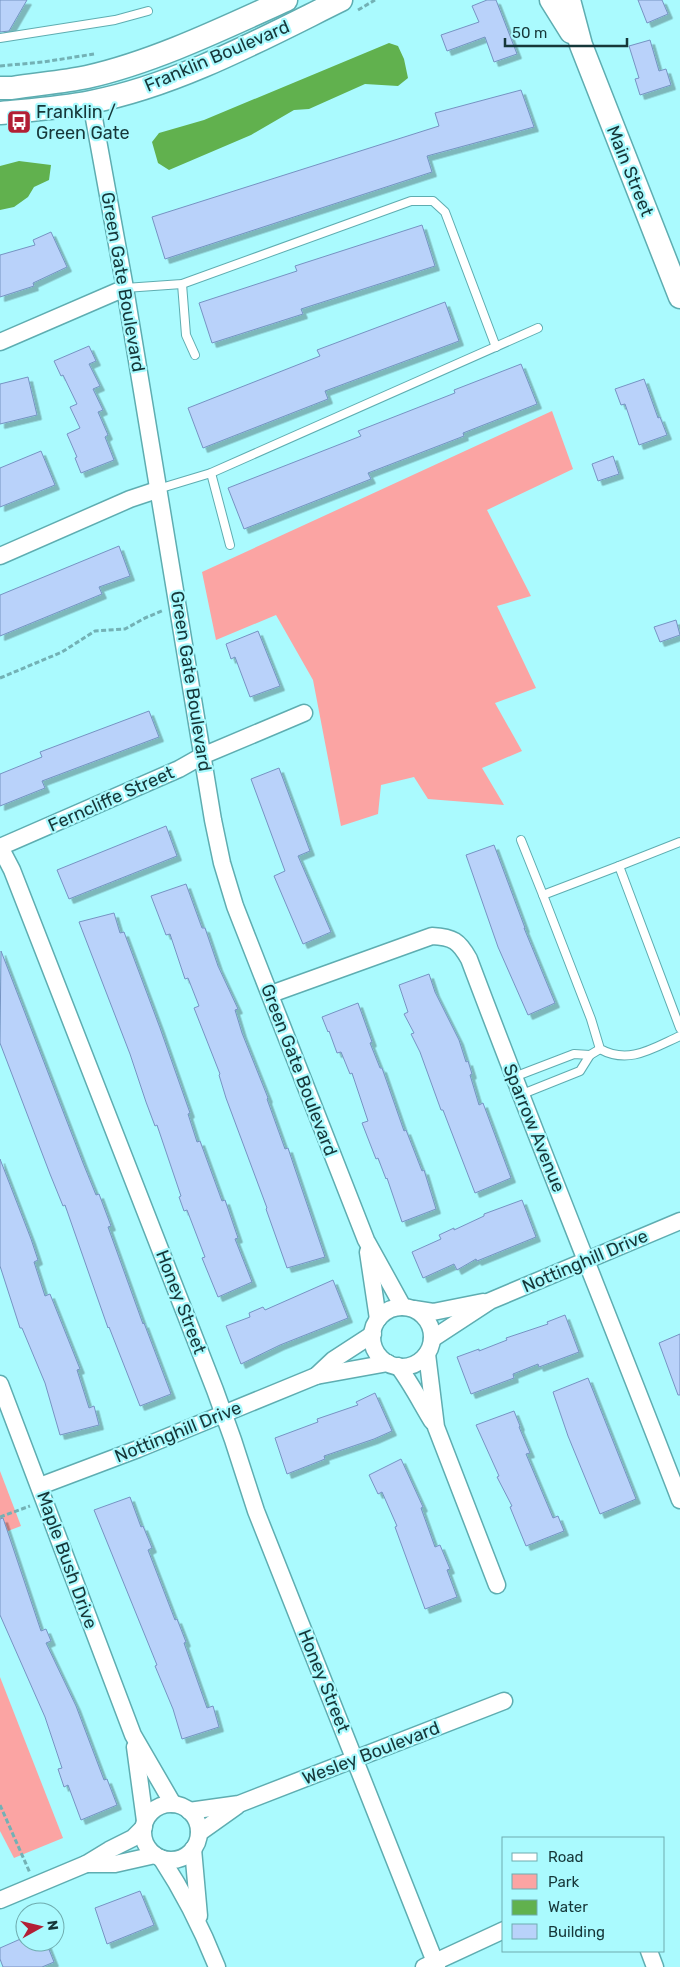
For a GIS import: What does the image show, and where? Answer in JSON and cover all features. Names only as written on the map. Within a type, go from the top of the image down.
[{"type":"main road","name":"Franklin Boulevard","points":[[0,88],[12,88],[88,76],[135,63],[286,0]]},
{"type":"main road","name":"Franklin Boulevard","points":[[0,113],[90,102],[138,90],[262,39],[340,0]]},
{"type":"main road","name":"Main Street","points":[[551,0],[581,45]]},
{"type":"main road","name":"Main Street","points":[[569,0],[581,45],[680,297]]},
{"type":"street","name":"Green Gate Boulevard","points":[[90,102],[125,288],[157,490],[179,607],[202,756],[222,863],[235,906],[366,1240],[408,1308]]},
{"type":"street","points":[[0,342],[125,288]]},
{"type":"street","points":[[0,556],[130,499],[157,490]]},
{"type":"street","name":"Ferncliffe Street","points":[[0,847],[178,769],[202,756],[304,713]]},
{"type":"street","name":"Honey Street","points":[[0,847],[12,870],[223,1414],[256,1511],[356,1760],[432,1965]]},
{"type":"street","name":"Sparrow Avenue","points":[[271,994],[432,936],[447,937],[461,945],[469,959],[520,1095],[587,1260],[680,1500]]},
{"type":"street","name":"Nottinghill Drive","points":[[408,1308],[433,1312],[490,1301],[680,1221]]},
{"type":"street","name":"Green Gate Boulevard","points":[[366,1240],[375,1326]]},
{"type":"street","name":"Nottinghill Drive","points":[[429,1346],[490,1301]]},
{"type":"street","points":[[436,1427],[428,1321],[408,1308],[389,1310],[375,1326],[376,1351],[406,1377],[436,1427],[497,1585]]},
{"type":"street","name":"Nottinghill Drive","points":[[316,1376],[375,1326]]},
{"type":"street","points":[[393,1365],[414,1364],[429,1346]]},
{"type":"street","name":"Nottinghill Drive","points":[[42,1493],[138,1449],[316,1376],[393,1365]]},
{"type":"street","name":"Maple Bush Drive","points":[[0,1384],[133,1735],[174,1804]]},
{"type":"street","name":"Wesley Boulevard","points":[[189,1811],[239,1804],[504,1701]]},
{"type":"street","name":"Maple Bush Drive","points":[[133,1735],[144,1804],[145,1824]]},
{"type":"street","points":[[0,1900],[86,1864],[133,1838],[154,1810],[167,1804],[174,1804],[189,1811],[198,1825],[199,1833],[194,1849],[194,1869],[200,1926]]},
{"type":"street","name":"Wesley Boulevard","points":[[199,1833],[239,1804]]},
{"type":"street","points":[[145,1824],[145,1843],[177,1882],[200,1926],[217,1967]]},
{"type":"street","points":[[86,1864],[115,1864],[158,1857],[176,1860],[194,1849]]},
{"type":"street","points":[[432,1965],[502,1931]]},
{"type":"street","points":[[649,1952],[655,1967]]},
{"type":"lane","points":[[0,38],[115,20],[148,11]]},
{"type":"lane","points":[[125,288],[182,284],[411,201],[433,201],[445,212],[496,347]]},
{"type":"lane","points":[[182,284],[186,335],[195,355]]},
{"type":"lane","points":[[157,490],[211,473],[538,328]]},
{"type":"lane","points":[[211,473],[230,546]]},
{"type":"lane","points":[[521,840],[591,1019],[600,1048],[608,1053],[634,1056],[680,1036]]},
{"type":"lane","points":[[543,895],[680,842]]},
{"type":"lane","points":[[619,866],[680,1028]]},
{"type":"lane","points":[[520,1095],[580,1071],[590,1055],[600,1048]]},
{"type":"lane","points":[[513,1077],[574,1054],[590,1055]]},
{"type":"path","points":[[0,66],[43,62],[98,53]]},
{"type":"path","points":[[0,678],[62,652],[95,632],[125,629],[157,612]]},
{"type":"path","points":[[0,1517],[42,1493]]},
{"type":"path","points":[[0,1805],[35,1886]]},
{"type":"green space","points":[[552,411],[573,469],[487,510],[531,596],[497,606],[536,688],[495,703],[522,751],[482,768],[504,805],[428,799],[414,777],[381,785],[378,814],[341,826],[313,680],[276,615],[216,640],[202,572]]},
{"type":"green space","points":[[0,1471],[21,1526],[0,1534]]},
{"type":"green space","points":[[0,1677],[63,1838],[14,1858],[0,1831]]},
{"type":"water","points":[[389,43],[398,46],[404,59],[408,78],[398,86],[365,84],[309,109],[294,110],[251,135],[169,170],[158,163],[152,142],[159,133],[204,120]]},
{"type":"water","points":[[19,161],[51,165],[49,180],[34,187],[28,197],[14,207],[0,210],[0,166]]},
{"type":"building","points":[[0,0],[27,0],[9,31],[0,32]]},
{"type":"building","points":[[487,0],[496,0],[517,54],[494,62],[485,37],[447,51],[441,35],[479,22],[472,6]]},
{"type":"building","points":[[638,0],[662,0],[668,14],[647,23]]},
{"type":"building","points":[[650,40],[659,71],[666,69],[671,85],[640,95],[635,79],[639,78],[629,46]]},
{"type":"building","points":[[521,90],[534,127],[427,156],[432,172],[165,259],[152,217],[439,126],[435,113]]},
{"type":"building","points":[[422,225],[435,266],[301,309],[303,314],[212,343],[199,303],[297,271],[295,266]]},
{"type":"building","points":[[51,232],[67,267],[33,283],[34,286],[0,297],[0,255],[35,245],[33,240]]},
{"type":"building","points":[[445,302],[459,341],[325,391],[328,399],[203,448],[188,408],[320,356],[317,350]]},
{"type":"building","points":[[89,346],[96,361],[89,364],[100,386],[93,389],[103,410],[98,412],[108,435],[105,437],[114,460],[81,473],[75,458],[77,457],[67,434],[80,428],[70,407],[77,404],[54,361]]},
{"type":"building","points":[[521,364],[537,404],[463,433],[464,436],[368,473],[371,479],[244,529],[228,488],[361,436],[358,431],[455,393],[454,390]]},
{"type":"building","points":[[28,377],[37,415],[0,424],[0,384]]},
{"type":"building","points":[[644,379],[658,418],[660,417],[667,435],[639,445],[625,404],[621,405],[615,389]]},
{"type":"building","points":[[41,451],[55,485],[0,507],[0,468]]},
{"type":"building","points":[[613,456],[619,474],[598,481],[592,464]]},
{"type":"building","points":[[119,546],[130,576],[99,587],[102,594],[0,636],[0,595]]},
{"type":"building","points":[[676,620],[680,635],[660,642],[654,627]]},
{"type":"building","points":[[258,631],[280,686],[250,697],[235,657],[231,659],[226,644]]},
{"type":"building","points":[[149,711],[159,737],[42,781],[45,788],[0,806],[0,774],[42,757],[40,752]]},
{"type":"building","points":[[279,768],[310,851],[298,856],[331,932],[303,944],[274,876],[285,871],[251,779]]},
{"type":"building","points":[[166,826],[177,856],[69,899],[57,870]]},
{"type":"building","points":[[494,845],[524,928],[555,1003],[528,1015],[498,947],[466,855]]},
{"type":"building","points":[[186,884],[202,928],[205,928],[218,966],[238,1009],[235,1010],[242,1033],[268,1098],[285,1149],[288,1148],[325,1257],[287,1268],[226,1098],[220,1074],[194,1008],[199,1006],[188,978],[185,979],[170,934],[166,935],[151,896]]},
{"type":"building","points":[[114,913],[120,933],[124,932],[160,1028],[190,1113],[188,1114],[197,1142],[200,1141],[222,1201],[225,1200],[238,1238],[235,1239],[252,1282],[218,1297],[202,1258],[205,1257],[187,1210],[184,1211],[179,1197],[181,1196],[157,1125],[155,1126],[130,1054],[79,922]]},
{"type":"building","points":[[1,951],[83,1163],[96,1195],[99,1194],[111,1226],[108,1227],[171,1394],[140,1406],[108,1328],[65,1205],[63,1206],[50,1174],[0,1043]]},
{"type":"building","points":[[429,974],[435,992],[459,1040],[466,1062],[468,1061],[479,1105],[483,1103],[511,1178],[475,1193],[443,1110],[441,1110],[420,1052],[411,1034],[414,1033],[404,1014],[408,1012],[399,985]]},
{"type":"building","points":[[358,1003],[372,1042],[370,1043],[380,1068],[382,1068],[404,1131],[406,1130],[422,1171],[424,1170],[436,1209],[402,1222],[387,1178],[378,1158],[376,1159],[362,1123],[368,1121],[352,1073],[350,1074],[341,1052],[337,1053],[322,1017]]},
{"type":"building","points":[[0,1159],[38,1260],[34,1262],[45,1296],[50,1294],[80,1369],[77,1370],[89,1408],[94,1406],[99,1425],[60,1435],[45,1383],[22,1328],[20,1328],[0,1266]]},
{"type":"building","points":[[522,1200],[536,1237],[477,1261],[476,1259],[457,1270],[454,1264],[423,1278],[412,1252],[441,1239],[439,1235],[484,1216],[484,1214]]},
{"type":"building","points":[[333,1280],[348,1318],[280,1345],[241,1364],[226,1326],[250,1317],[249,1313],[263,1307],[265,1310]]},
{"type":"building","points":[[565,1315],[579,1352],[539,1367],[538,1364],[513,1374],[514,1378],[471,1394],[457,1357],[479,1349],[479,1351],[507,1340],[506,1338],[548,1324],[547,1322]]},
{"type":"building","points":[[680,1334],[680,1395],[678,1395],[659,1343]]},
{"type":"building","points":[[588,1378],[636,1499],[600,1514],[568,1436],[553,1392]]},
{"type":"building","points":[[375,1393],[392,1431],[324,1456],[325,1459],[287,1474],[275,1438],[318,1422],[317,1419],[358,1405],[356,1402]]},
{"type":"building","points":[[514,1411],[530,1453],[526,1454],[553,1518],[558,1516],[564,1531],[526,1546],[510,1507],[512,1506],[497,1477],[499,1476],[476,1425]]},
{"type":"building","points":[[401,1459],[423,1507],[421,1508],[435,1547],[440,1545],[450,1569],[447,1570],[457,1597],[425,1609],[395,1527],[397,1526],[382,1492],[378,1494],[369,1475]]},
{"type":"building","points":[[130,1497],[141,1527],[143,1526],[152,1548],[148,1550],[175,1620],[177,1619],[186,1642],[184,1643],[207,1708],[213,1706],[219,1727],[182,1739],[173,1709],[155,1666],[157,1665],[94,1510]]},
{"type":"building","points":[[3,1518],[41,1631],[46,1629],[51,1641],[46,1643],[76,1706],[104,1780],[107,1779],[117,1805],[81,1820],[68,1785],[64,1787],[58,1769],[62,1768],[45,1717],[0,1615],[0,1519]]},
{"type":"building","points":[[140,1891],[154,1925],[107,1944],[95,1908]]},
{"type":"building","points":[[15,1941],[15,1952],[50,1952],[54,1962],[42,1967],[3,1967],[0,1959],[0,1948]]},
{"type":"place","name":"Franklin / Green Gate","points":[[19,122]]}]
